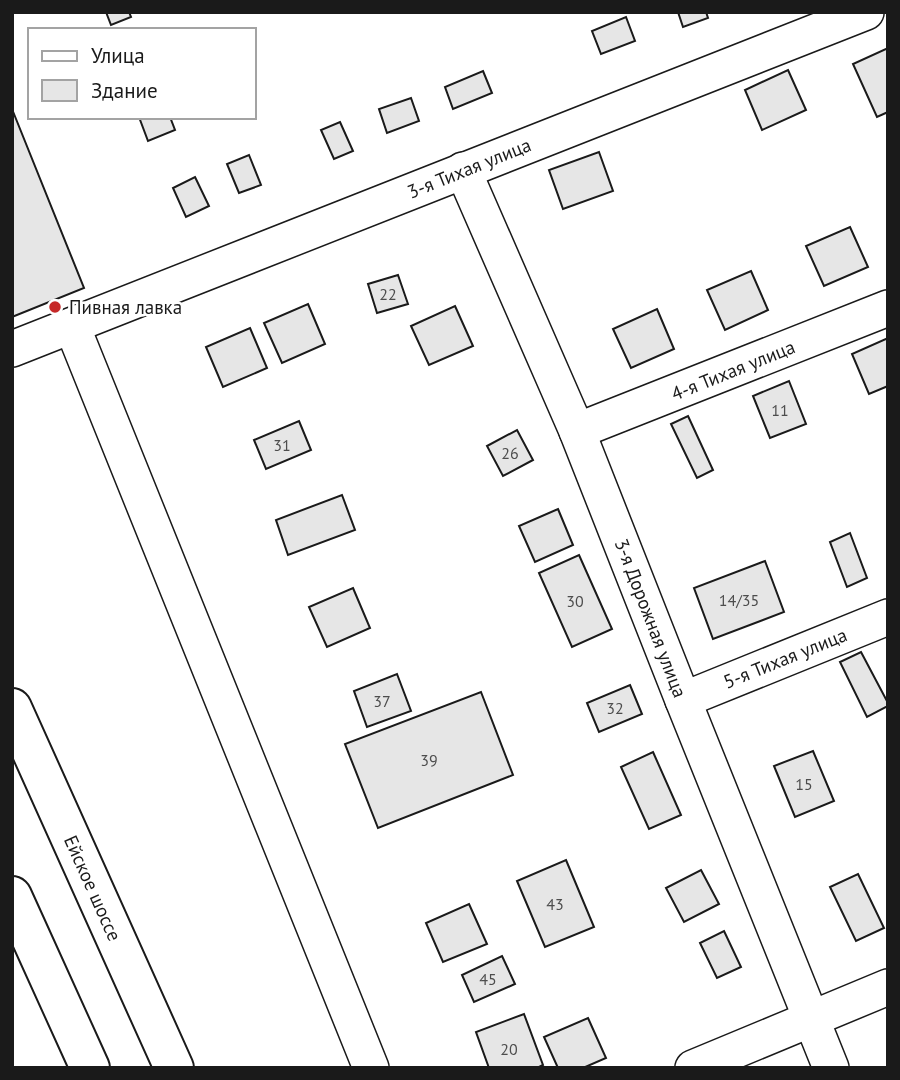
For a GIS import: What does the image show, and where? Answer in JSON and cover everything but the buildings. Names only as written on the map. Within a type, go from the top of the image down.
[{"type":"main road","name":"Ейское шоссе","points":[[12,708],[174,1068]]},
{"type":"main road","points":[[12,896],[90,1068]]},
{"type":"street","name":"3-я Тихая улица","points":[[12,349],[866,12]]},
{"type":"street","name":"3-я Дорожная улица","points":[[463,170],[578,431],[831,1068]]},
{"type":"street","name":"4-я Тихая улица","points":[[578,431],[888,308]]},
{"type":"street","points":[[72,326],[371,1068]]},
{"type":"street","name":"5-я Тихая улица","points":[[683,700],[888,617]]},
{"type":"street","points":[[693,1068],[888,987]]},
{"type":"place","name":"Пивная лавка","points":[[55,307]]}]
